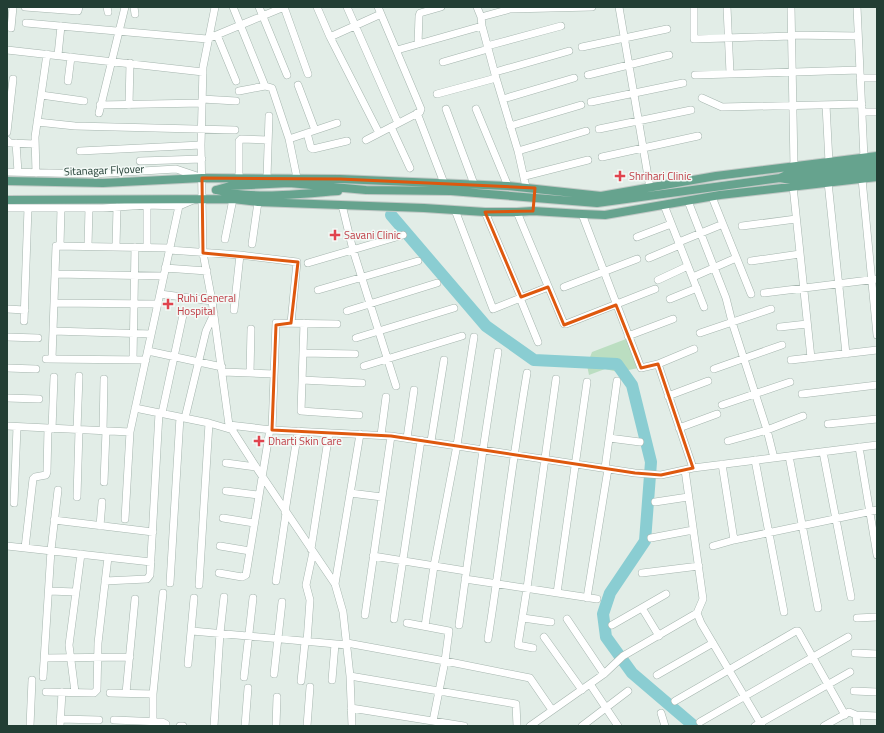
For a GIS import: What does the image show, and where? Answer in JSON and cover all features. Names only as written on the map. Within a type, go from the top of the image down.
[{"type":"main road","name":"Sitanagar Flyover","points":[[7,181],[103,182],[177,178],[297,178],[530,187],[601,196],[716,176],[877,156]]},
{"type":"main road","points":[[366,190],[289,183],[230,186],[216,190],[236,194],[290,195],[366,190],[451,191],[604,202],[780,178],[791,174],[877,162]]},
{"type":"main road","points":[[780,178],[792,180],[877,170]]},
{"type":"main road","points":[[7,200],[178,202],[198,199],[233,199],[258,202],[485,212],[533,211],[605,215],[712,197],[877,177]]},
{"type":"main road","points":[[530,187],[534,198],[533,211]]},
{"type":"street","points":[[11,28],[12,7]]},
{"type":"street","points":[[25,7],[78,11],[79,7]]},
{"type":"street","points":[[99,113],[125,7]]},
{"type":"street","points":[[215,7],[207,39],[203,72],[201,129],[202,178],[198,199],[203,253],[212,301],[231,428],[286,513],[335,584],[343,612],[350,676],[353,726]]},
{"type":"street","points":[[233,7],[264,86]]},
{"type":"street","points":[[259,7],[287,75]]},
{"type":"street","points":[[26,22],[207,39],[284,7],[308,74]]},
{"type":"street","points":[[317,7],[330,37],[379,133]]},
{"type":"street","points":[[346,7],[398,123]]},
{"type":"street","points":[[366,140],[421,110],[378,7]]},
{"type":"street","points":[[418,44],[420,13],[442,7]]},
{"type":"street","points":[[477,7],[510,126],[525,176],[530,187]]},
{"type":"street","points":[[481,17],[496,10],[510,8],[592,7]]},
{"type":"street","points":[[619,7],[623,38],[650,188]]},
{"type":"street","points":[[694,7],[694,39],[791,36],[858,36]]},
{"type":"street","points":[[727,7],[730,73]]},
{"type":"street","points":[[791,7],[794,167]]},
{"type":"street","points":[[857,7],[864,158]]},
{"type":"street","points":[[330,37],[381,14]]},
{"type":"street","points":[[58,55],[61,26]]},
{"type":"street","points":[[397,50],[482,26]]},
{"type":"street","points":[[443,62],[488,47],[561,26]]},
{"type":"street","points":[[582,47],[667,29]]},
{"type":"street","points":[[217,35],[236,81]]},
{"type":"street","points":[[7,50],[203,72]]},
{"type":"street","points":[[437,94],[569,51]]},
{"type":"street","points":[[36,173],[35,144],[37,122],[47,54]]},
{"type":"street","points":[[588,75],[669,55]]},
{"type":"street","points":[[68,82],[70,57]]},
{"type":"street","points":[[129,104],[130,63]]},
{"type":"street","points":[[695,75],[792,71],[860,74],[877,78]]},
{"type":"street","points":[[503,98],[574,78]]},
{"type":"street","points":[[7,132],[14,79]]},
{"type":"street","points":[[592,102],[683,83]]},
{"type":"street","points":[[298,85],[315,130]]},
{"type":"street","points":[[239,91],[264,86],[272,88],[288,139],[297,178]]},
{"type":"street","points":[[41,95],[84,101]]},
{"type":"street","points":[[702,98],[722,107],[826,105],[862,108],[877,112]]},
{"type":"street","points":[[100,105],[236,101]]},
{"type":"street","points":[[510,126],[581,105]]},
{"type":"street","points":[[826,105],[829,162]]},
{"type":"street","points":[[446,109],[474,184]]},
{"type":"street","points":[[476,109],[508,186]]},
{"type":"street","points":[[599,129],[692,110]]},
{"type":"street","points":[[417,113],[444,183]]},
{"type":"street","points":[[267,178],[269,116]]},
{"type":"street","points":[[37,122],[75,126],[235,130]]},
{"type":"street","points":[[288,139],[337,123]]},
{"type":"street","points":[[391,127],[410,168]]},
{"type":"street","points":[[518,151],[586,131]]},
{"type":"street","points":[[307,133],[311,148],[313,150],[346,140]]},
{"type":"street","points":[[602,157],[698,136]]},
{"type":"street","points":[[7,140],[10,143],[35,144]]},
{"type":"street","points":[[239,178],[239,141],[268,140]]},
{"type":"street","points":[[16,143],[18,172]]},
{"type":"street","points":[[80,151],[201,145]]},
{"type":"street","points":[[140,161],[202,159]]},
{"type":"street","points":[[525,176],[588,160]]},
{"type":"street","points":[[7,172],[92,174],[176,169],[202,178]]},
{"type":"street","points":[[862,179],[874,279],[877,335]]},
{"type":"street","points":[[828,182],[846,354]]},
{"type":"street","points":[[793,186],[811,358]]},
{"type":"street","points":[[712,197],[751,294]]},
{"type":"street","points":[[225,239],[233,199]]},
{"type":"street","points":[[688,201],[726,298],[754,394],[767,430],[774,458]]},
{"type":"street","points":[[7,208],[89,208],[178,202],[164,276],[130,432],[125,518]]},
{"type":"street","points":[[252,244],[258,202]]},
{"type":"street","points":[[147,205],[147,247]]},
{"type":"street","points":[[342,205],[353,250],[396,386]]},
{"type":"street","points":[[664,205],[704,306]]},
{"type":"street","points":[[116,247],[117,207]]},
{"type":"street","points":[[24,321],[28,208]]},
{"type":"street","points":[[60,246],[61,208]]},
{"type":"street","points":[[88,246],[89,208]]},
{"type":"street","points":[[455,210],[493,309],[548,287]]},
{"type":"street","points":[[485,212],[538,342]]},
{"type":"street","points":[[517,212],[563,323],[565,324],[655,289]]},
{"type":"street","points":[[582,214],[603,272],[642,368],[658,364],[694,349]]},
{"type":"street","points":[[742,226],[796,219]]},
{"type":"street","points":[[637,238],[671,224]]},
{"type":"street","points":[[649,258],[723,224]]},
{"type":"street","points":[[308,263],[403,235]]},
{"type":"street","points":[[146,360],[49,359],[53,331],[56,246],[147,247],[240,255],[297,262],[291,323]]},
{"type":"street","points":[[133,360],[135,247]]},
{"type":"street","points":[[751,261],[800,254]]},
{"type":"street","points":[[234,310],[240,255]]},
{"type":"street","points":[[693,277],[736,258]]},
{"type":"street","points":[[564,287],[637,259]]},
{"type":"street","points":[[318,290],[418,261]]},
{"type":"street","points":[[658,280],[688,266]]},
{"type":"street","points":[[165,268],[207,271]]},
{"type":"street","points":[[55,274],[164,276]]},
{"type":"street","points":[[764,293],[874,279]]},
{"type":"street","points":[[347,311],[437,283]]},
{"type":"street","points":[[670,299],[697,288]]},
{"type":"street","points":[[160,294],[212,301]]},
{"type":"street","points":[[54,303],[158,304]]},
{"type":"street","points":[[356,338],[454,308]]},
{"type":"street","points":[[7,309],[25,310]]},
{"type":"street","points":[[700,333],[771,309]]},
{"type":"street","points":[[170,583],[183,418],[208,324],[214,314]]},
{"type":"street","points":[[106,581],[147,579],[150,575],[161,413],[183,315]]},
{"type":"street","points":[[628,336],[673,319]]},
{"type":"street","points":[[304,323],[302,412],[360,415]]},
{"type":"street","points":[[219,573],[242,577],[245,576],[258,495],[271,429],[276,324],[337,324]]},
{"type":"street","points":[[780,327],[807,324]]},
{"type":"street","points":[[250,373],[251,329]]},
{"type":"street","points":[[53,331],[151,334]]},
{"type":"street","points":[[364,366],[462,336]]},
{"type":"street","points":[[7,337],[38,338]]},
{"type":"street","points":[[425,626],[434,566],[457,445],[474,337]]},
{"type":"street","points":[[714,369],[782,345]]},
{"type":"street","points":[[791,360],[877,350]]},
{"type":"street","points":[[148,351],[199,362],[222,369],[250,373],[274,374]]},
{"type":"street","points":[[459,625],[498,352]]},
{"type":"street","points":[[303,353],[355,354]]},
{"type":"street","points":[[431,441],[444,360]]},
{"type":"street","points":[[658,364],[693,468]]},
{"type":"street","points":[[7,368],[36,369]]},
{"type":"street","points":[[488,639],[527,373]]},
{"type":"street","points":[[77,497],[80,376]]},
{"type":"street","points":[[25,548],[33,479],[35,477],[46,476],[47,472],[54,377]]},
{"type":"street","points":[[104,379],[104,482]]},
{"type":"street","points":[[534,648],[518,646],[556,379]]},
{"type":"street","points":[[302,380],[362,383]]},
{"type":"street","points":[[587,598],[617,381]]},
{"type":"street","points":[[668,396],[708,381]]},
{"type":"street","points":[[557,593],[587,382]]},
{"type":"street","points":[[722,405],[790,382]]},
{"type":"street","points":[[802,394],[877,385]]},
{"type":"street","points":[[407,438],[414,390]]},
{"type":"street","points":[[381,435],[386,397]]},
{"type":"street","points":[[7,398],[38,399]]},
{"type":"street","points":[[135,408],[231,428],[391,436],[635,473],[660,474],[722,464],[877,445]]},
{"type":"street","points":[[680,428],[717,414]]},
{"type":"street","points":[[728,441],[767,430],[803,416]]},
{"type":"street","points":[[828,424],[877,418]]},
{"type":"street","points":[[199,585],[209,423]]},
{"type":"street","points":[[7,426],[130,432]]},
{"type":"street","points":[[14,503],[17,427]]},
{"type":"street","points":[[276,581],[298,431]]},
{"type":"street","points":[[301,681],[310,600],[306,585],[329,433]]},
{"type":"street","points":[[335,584],[360,434]]},
{"type":"street","points":[[365,615],[391,436]]},
{"type":"street","points":[[609,438],[640,442]]},
{"type":"street","points":[[394,619],[421,440]]},
{"type":"street","points":[[859,447],[877,556]]},
{"type":"street","points":[[824,452],[851,597]]},
{"type":"street","points":[[788,456],[818,608]]},
{"type":"street","points":[[755,460],[784,612]]},
{"type":"street","points":[[226,463],[256,467]]},
{"type":"street","points":[[722,464],[734,540]]},
{"type":"street","points":[[530,726],[604,674],[624,656],[697,613],[703,599],[685,470]]},
{"type":"street","points":[[44,676],[51,550],[58,490]]},
{"type":"street","points":[[226,491],[258,495]]},
{"type":"street","points":[[350,493],[382,498]]},
{"type":"street","points":[[656,502],[688,497]]},
{"type":"street","points":[[100,526],[102,502]]},
{"type":"street","points":[[713,546],[734,540],[877,510]]},
{"type":"street","points":[[223,518],[254,523]]},
{"type":"street","points":[[54,520],[152,532]]},
{"type":"street","points":[[651,538],[693,530]]},
{"type":"street","points":[[7,546],[151,562]]},
{"type":"street","points":[[220,546],[250,551]]},
{"type":"street","points":[[75,692],[69,641],[81,554]]},
{"type":"street","points":[[374,556],[466,571]]},
{"type":"street","points":[[46,692],[96,692],[97,657],[108,557]]},
{"type":"street","points":[[642,572],[699,566]]},
{"type":"street","points":[[465,579],[597,599]]},
{"type":"street","points":[[49,591],[76,592]]},
{"type":"street","points":[[153,722],[153,694],[162,593]]},
{"type":"street","points":[[612,625],[666,594]]},
{"type":"street","points":[[188,664],[194,598]]},
{"type":"street","points":[[214,726],[220,633],[224,598]]},
{"type":"street","points":[[244,677],[252,598]]},
{"type":"street","points":[[126,693],[135,599]]},
{"type":"street","points":[[274,674],[282,602]]},
{"type":"street","points":[[642,608],[659,636]]},
{"type":"street","points":[[697,613],[701,623],[745,696],[759,725],[850,672]]},
{"type":"street","points":[[858,618],[877,617]]},
{"type":"street","points":[[523,618],[551,622]]},
{"type":"street","points":[[567,619],[604,674]]},
{"type":"street","points":[[407,623],[448,631],[445,660],[433,721]]},
{"type":"street","points":[[192,630],[306,642],[347,644],[445,660],[530,678],[552,710]]},
{"type":"street","points":[[675,701],[794,631],[798,632],[845,715]]},
{"type":"street","points":[[700,722],[848,637]]},
{"type":"street","points":[[544,638],[582,690]]},
{"type":"street","points":[[657,675],[713,643]]},
{"type":"street","points":[[332,680],[335,644]]},
{"type":"street","points":[[855,653],[877,654]]},
{"type":"street","points":[[45,658],[130,657]]},
{"type":"street","points":[[350,676],[516,704],[517,726]]},
{"type":"street","points":[[30,726],[32,680]]},
{"type":"street","points":[[590,684],[618,726]]},
{"type":"street","points":[[307,726],[310,687]]},
{"type":"street","points":[[245,726],[248,688]]},
{"type":"street","points":[[582,726],[628,691]]},
{"type":"street","points":[[854,691],[877,692]]},
{"type":"street","points":[[62,692],[60,723],[99,720]]},
{"type":"street","points":[[110,693],[153,694]]},
{"type":"street","points":[[276,726],[277,697]]},
{"type":"street","points":[[351,708],[464,726]]},
{"type":"street","points":[[824,726],[849,712],[856,715],[877,716]]},
{"type":"street","points":[[661,713],[665,726]]},
{"type":"street","points":[[856,715],[857,726]]},
{"type":"street","points":[[114,720],[162,722],[166,724],[166,726]]},
{"type":"highlighted area","points":[[202,178],[340,179],[535,188],[533,211],[485,212],[521,297],[548,287],[564,325],[616,305],[641,368],[658,364],[693,468],[661,475],[635,473],[391,436],[272,430],[276,325],[291,323],[298,262],[203,253]]},
{"type":"green space","points":[[626,339],[639,368],[618,372],[605,369],[589,375],[587,365],[592,352]]},
{"type":"waterway","points":[[391,215],[486,326],[534,360],[617,364],[632,385],[651,462],[645,541],[610,593],[603,614],[606,637],[632,673],[694,726]]},
{"type":"place","name":"Shrihari Clinic","points":[[620,176]]},
{"type":"place","name":"Savani Clinic","points":[[335,235]]},
{"type":"place","name":"Ruhi General Hospital","points":[[168,304]]},
{"type":"place","name":"Dharti Skin Care","points":[[259,441]]}]
